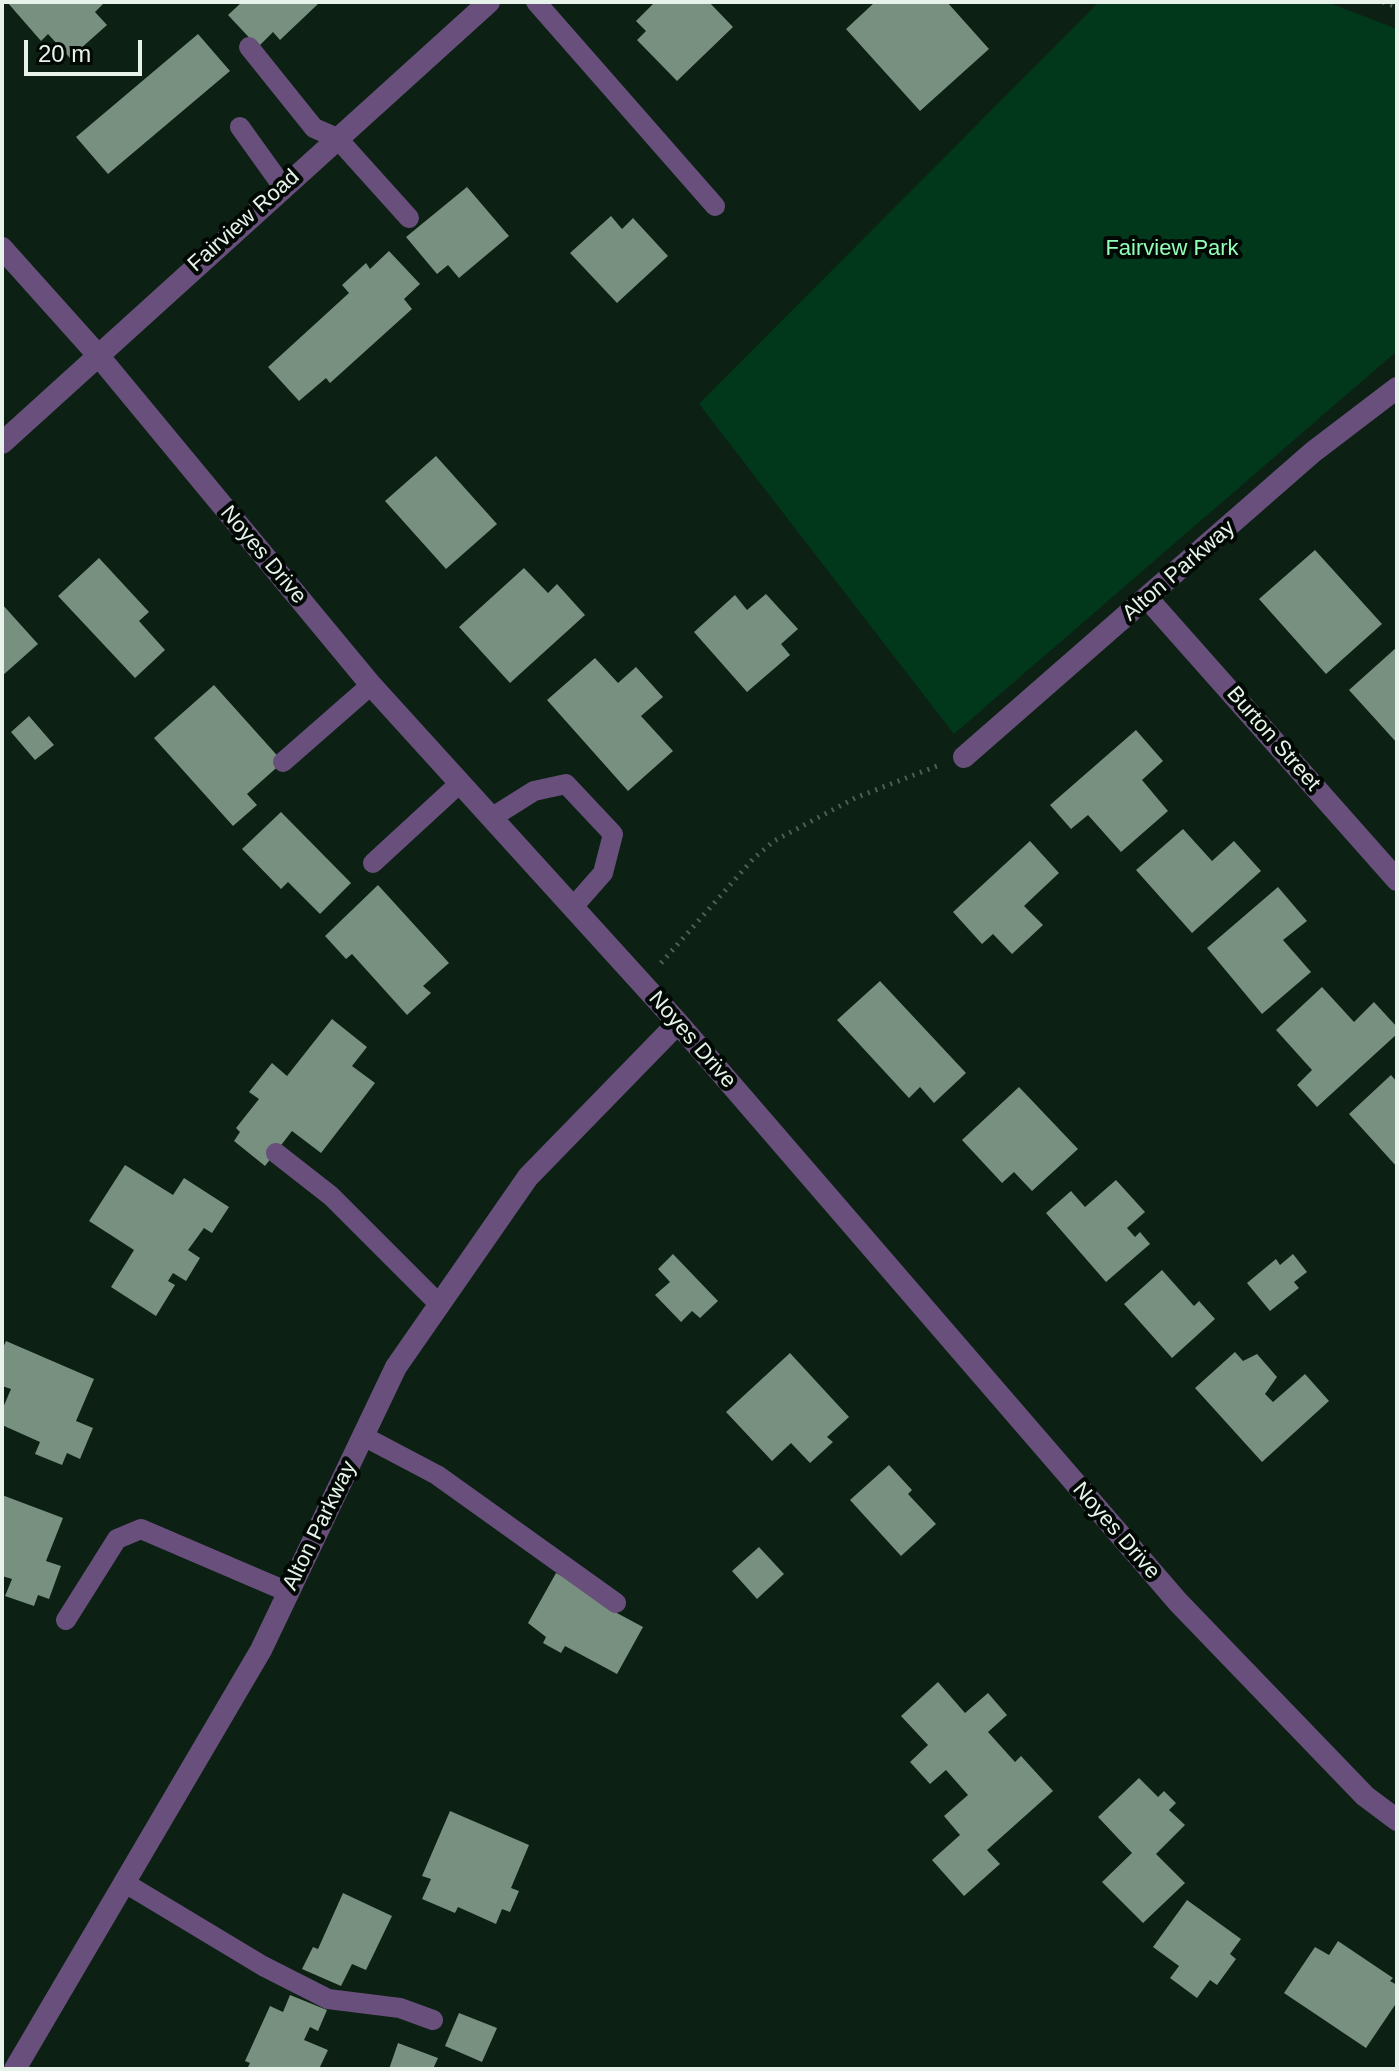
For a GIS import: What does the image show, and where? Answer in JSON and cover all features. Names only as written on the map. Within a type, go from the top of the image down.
[{"type":"street","name":"Fairview Road","points":[[2,443],[489,2]]},
{"type":"street","name":"Noyes Drive","points":[[2,248],[97,354],[371,685],[678,1023],[1178,1602],[1365,1796],[1397,1820]]},
{"type":"street","name":"Alton Parkway","points":[[964,757],[1313,452],[1397,388]]},
{"type":"street","name":"Burton Street","points":[[1148,599],[1397,880]]},
{"type":"street","name":"Alton Parkway","points":[[15,2069],[261,1650],[396,1367],[528,1177],[678,1023]]},
{"type":"lane","points":[[536,2],[715,206]]},
{"type":"lane","points":[[249,47],[314,128],[337,138],[409,218]]},
{"type":"lane","points":[[240,127],[283,187]]},
{"type":"lane","points":[[283,762],[371,685]]},
{"type":"lane","points":[[373,863],[460,783]]},
{"type":"lane","points":[[491,818],[534,791],[566,784],[613,834],[603,873],[573,907]]},
{"type":"lane","points":[[276,1153],[331,1196],[440,1305]]},
{"type":"lane","points":[[363,1436],[437,1475],[616,1603]]},
{"type":"lane","points":[[66,1620],[117,1539],[141,1529],[288,1592]]},
{"type":"lane","points":[[125,1883],[263,1966],[328,1999],[400,2008],[433,2020]]},
{"type":"path","points":[[1383,2],[1397,7]]},
{"type":"path","points":[[644,985],[754,858],[774,841],[878,788],[964,757]]},
{"type":"green space","name":"Fairview Park","points":[[1099,2],[1327,2],[1397,29],[1397,351],[954,734],[699,404]]},
{"type":"building","points":[[7,2],[105,2],[95,12],[107,25],[70,58],[48,34],[41,41]]},
{"type":"building","points":[[242,2],[318,4],[280,40],[273,32],[258,47],[228,15]]},
{"type":"building","points":[[655,2],[709,2],[733,27],[677,81],[637,40],[646,31],[636,21]]},
{"type":"building","points":[[875,2],[947,2],[989,49],[920,111],[846,29]]},
{"type":"building","points":[[198,34],[230,71],[108,174],[76,137]]},
{"type":"building","points":[[467,187],[509,236],[459,278],[448,265],[437,274],[406,237]]},
{"type":"building","points":[[611,216],[622,229],[633,218],[668,256],[617,303],[570,253]]},
{"type":"building","points":[[389,251],[420,284],[404,299],[412,309],[330,383],[326,378],[299,401],[268,367],[349,293],[342,285],[366,263],[370,269]]},
{"type":"building","points":[[436,456],[497,524],[446,569],[385,501]]},
{"type":"building","points":[[1315,550],[1382,624],[1326,674],[1259,599]]},
{"type":"building","points":[[99,558],[149,612],[139,621],[165,650],[135,678],[58,596]]},
{"type":"building","points":[[524,568],[548,593],[557,584],[585,615],[510,683],[459,627]]},
{"type":"building","points":[[766,594],[798,629],[781,644],[790,655],[747,692],[694,632],[735,595],[747,610]]},
{"type":"building","points":[[2,604],[38,644],[2,676]]},
{"type":"building","points":[[1397,647],[1397,743],[1349,690]]},
{"type":"building","points":[[595,658],[618,683],[636,667],[663,697],[641,716],[673,751],[628,791],[547,700]]},
{"type":"building","points":[[214,685],[283,762],[247,794],[257,805],[233,826],[154,738]]},
{"type":"building","points":[[29,716],[54,745],[35,760],[11,732]]},
{"type":"building","points":[[1136,730],[1163,761],[1142,780],[1168,811],[1121,852],[1088,815],[1071,829],[1050,805]]},
{"type":"building","points":[[281,812],[351,883],[320,914],[288,882],[281,889],[242,849]]},
{"type":"building","points":[[1183,829],[1212,861],[1234,841],[1261,871],[1192,933],[1136,870]]},
{"type":"building","points":[[1030,841],[1059,873],[1024,906],[1043,925],[1012,954],[993,934],[982,944],[953,912]]},
{"type":"building","points":[[378,885],[449,963],[423,986],[431,993],[407,1015],[352,954],[346,959],[325,936]]},
{"type":"building","points":[[1278,887],[1307,921],[1283,940],[1311,972],[1262,1014],[1207,948]]},
{"type":"building","points":[[880,981],[966,1073],[934,1103],[920,1087],[909,1098],[837,1020]]},
{"type":"building","points":[[1322,987],[1354,1022],[1374,1002],[1397,1027],[1397,1034],[1317,1107],[1297,1085],[1312,1070],[1276,1030]]},
{"type":"building","points":[[332,1019],[367,1047],[352,1066],[375,1083],[321,1153],[292,1131],[265,1166],[234,1141],[240,1132],[236,1128],[259,1099],[249,1092],[272,1063],[287,1076]]},
{"type":"building","points":[[1391,1075],[1397,1082],[1397,1167],[1349,1114]]},
{"type":"building","points":[[1019,1087],[1078,1149],[1032,1191],[1014,1172],[1002,1183],[962,1140]]},
{"type":"building","points":[[125,1165],[173,1195],[184,1178],[229,1207],[212,1233],[204,1228],[188,1250],[200,1258],[186,1281],[173,1273],[168,1281],[175,1285],[156,1316],[111,1287],[134,1250],[89,1221]]},
{"type":"building","points":[[1116,1180],[1145,1212],[1127,1228],[1135,1237],[1140,1232],[1150,1244],[1106,1282],[1046,1213],[1071,1191],[1085,1207]]},
{"type":"building","points":[[673,1254],[718,1301],[700,1318],[692,1311],[681,1322],[655,1295],[670,1282],[658,1269]]},
{"type":"building","points":[[1293,1254],[1307,1272],[1294,1282],[1299,1288],[1270,1311],[1247,1283],[1276,1259],[1280,1265]]},
{"type":"building","points":[[1162,1270],[1194,1306],[1199,1301],[1215,1319],[1172,1358],[1124,1304]]},
{"type":"building","points":[[6,1341],[94,1379],[76,1421],[93,1428],[80,1459],[67,1453],[62,1465],[35,1454],[40,1442],[2,1425],[2,1410],[11,1389],[2,1386],[2,1350]]},
{"type":"building","points":[[1235,1352],[1243,1361],[1257,1354],[1277,1377],[1265,1394],[1273,1402],[1305,1374],[1329,1401],[1262,1462],[1195,1388]]},
{"type":"building","points":[[790,1353],[849,1417],[827,1437],[833,1442],[810,1463],[791,1443],[772,1461],[726,1412]]},
{"type":"building","points":[[889,1465],[912,1490],[908,1494],[936,1524],[901,1556],[850,1500]]},
{"type":"building","points":[[2,1495],[63,1518],[46,1561],[61,1566],[49,1599],[38,1595],[34,1606],[5,1596],[12,1579],[2,1576]]},
{"type":"building","points":[[759,1547],[784,1574],[757,1599],[732,1571]]},
{"type":"building","points":[[556,1573],[605,1599],[602,1605],[643,1627],[617,1674],[565,1646],[561,1653],[543,1643],[546,1637],[528,1623]]},
{"type":"building","points":[[938,1682],[965,1713],[988,1693],[1007,1715],[988,1732],[1015,1762],[1021,1756],[1053,1791],[987,1850],[1000,1864],[964,1896],[932,1860],[960,1835],[944,1816],[968,1795],[946,1770],[930,1784],[910,1762],[928,1745],[901,1716]]},
{"type":"building","points":[[1139,1778],[1158,1797],[1164,1791],[1176,1803],[1169,1810],[1185,1825],[1156,1854],[1185,1883],[1143,1923],[1102,1882],[1132,1853],[1098,1817]]},
{"type":"building","points":[[450,1811],[529,1845],[511,1888],[519,1891],[510,1912],[502,1909],[496,1924],[458,1907],[455,1913],[422,1899],[431,1879],[422,1876]]},
{"type":"building","points":[[343,1893],[392,1916],[366,1970],[352,1964],[341,1986],[302,1969],[313,1947],[318,1949]]},
{"type":"building","points":[[1187,1900],[1241,1939],[1230,1954],[1236,1959],[1217,1985],[1210,1980],[1197,1998],[1170,1978],[1179,1966],[1153,1947]]},
{"type":"building","points":[[1338,1941],[1393,1978],[1390,1981],[1397,1985],[1397,2002],[1366,2048],[1284,1993],[1315,1947],[1329,1955]]},
{"type":"building","points":[[290,1995],[327,2010],[318,2031],[310,2027],[304,2040],[328,2050],[319,2069],[247,2069],[250,2063],[245,2061],[270,2006],[283,2012]]},
{"type":"building","points":[[459,2013],[497,2028],[482,2062],[445,2046]]},
{"type":"building","points":[[398,2043],[438,2058],[433,2069],[389,2069]]}]
